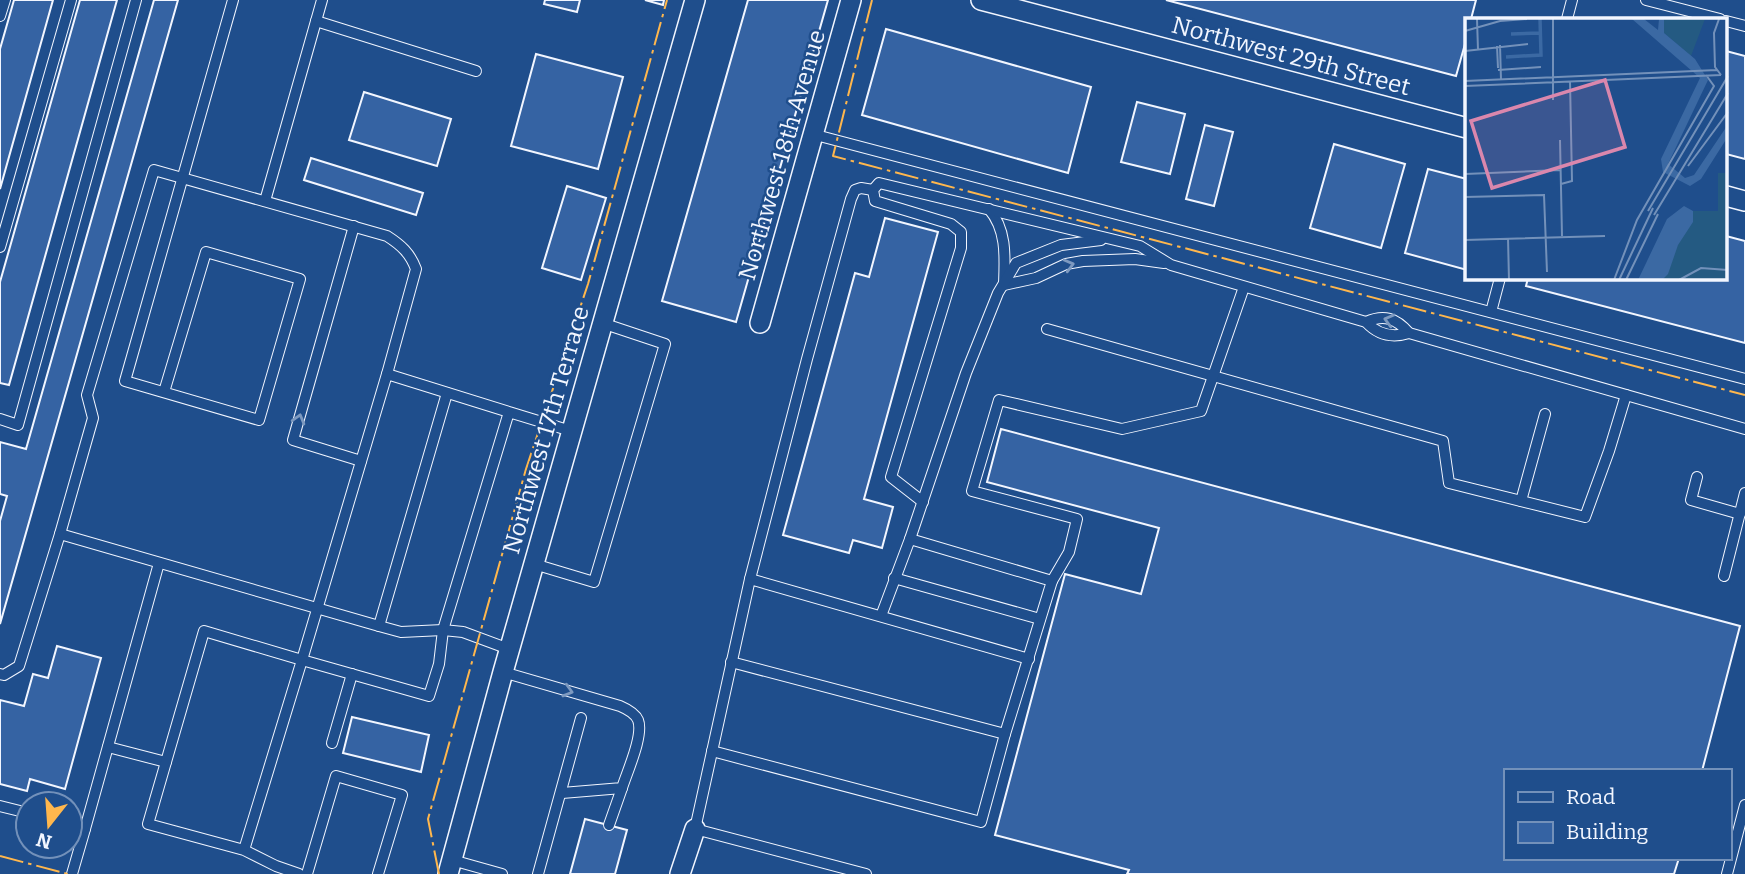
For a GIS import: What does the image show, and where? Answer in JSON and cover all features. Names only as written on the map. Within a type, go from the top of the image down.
[{"type":"street","name":"Northwest 17th Terrace","points":[[450,867],[509,649],[695,0]]},
{"type":"street","name":"Northwest 18th Avenue","points":[[760,323],[851,0]]},
{"type":"street","name":"Northwest 29th Street","points":[[981,0],[1465,127]]},
{"type":"street","points":[[1728,197],[1745,201]]},
{"type":"street","points":[[680,874],[695,829]]},
{"type":"lane","points":[[0,16],[5,0]]},
{"type":"lane","points":[[0,247],[71,0]]},
{"type":"lane","points":[[0,419],[18,425],[136,0]]},
{"type":"lane","points":[[164,393],[206,252],[300,279],[259,420],[164,393],[125,381],[233,0]]},
{"type":"lane","points":[[265,201],[322,0]]},
{"type":"lane","points":[[1567,18],[1572,0]]},
{"type":"lane","points":[[1646,0],[1716,18]]},
{"type":"lane","points":[[316,21],[476,71]]},
{"type":"lane","points":[[1728,22],[1745,26]]},
{"type":"lane","points":[[812,134],[1745,379]]},
{"type":"lane","points":[[0,674],[4,675],[19,666],[60,534],[93,418],[87,395],[154,170],[354,226],[394,240],[412,257],[416,269],[244,850]]},
{"type":"lane","points":[[873,190],[879,183],[1140,246],[1171,265]]},
{"type":"lane","points":[[866,874],[695,829],[750,579],[851,199],[855,190],[873,190]]},
{"type":"lane","points":[[873,190],[875,201],[951,224],[961,232],[961,248],[891,477],[923,502]]},
{"type":"lane","points":[[989,209],[998,220],[1002,233],[1004,285]]},
{"type":"lane","points":[[354,226],[293,440],[361,461]]},
{"type":"lane","points":[[881,617],[966,373],[998,293],[1016,263],[1061,245],[1109,239]]},
{"type":"lane","points":[[1004,285],[1036,278],[1066,264],[1083,261],[1136,259],[1171,265],[1366,323],[1378,317],[1400,322],[1409,333],[1745,429]]},
{"type":"lane","points":[[1492,312],[1500,280]]},
{"type":"lane","points":[[712,751],[981,822],[1052,581],[1069,552],[1077,519],[972,491],[999,400],[1122,429],[1201,411],[1244,287]]},
{"type":"lane","points":[[534,564],[594,582],[665,344],[602,323]]},
{"type":"lane","points":[[1047,330],[1443,441],[1450,483],[1585,517],[1626,395]]},
{"type":"lane","points":[[387,374],[571,431]]},
{"type":"lane","points":[[379,626],[447,393]]},
{"type":"lane","points":[[299,874],[244,850],[148,824],[204,631],[429,696],[439,664],[443,629],[509,412]]},
{"type":"lane","points":[[1521,501],[1545,414]]},
{"type":"lane","points":[[1697,477],[1690,500],[1740,514]]},
{"type":"lane","points":[[1724,576],[1745,493]]},
{"type":"lane","points":[[60,534],[401,632],[443,629],[463,632],[509,649]]},
{"type":"lane","points":[[910,539],[1052,581]]},
{"type":"lane","points":[[72,874],[159,563]]},
{"type":"lane","points":[[750,579],[1028,659]]},
{"type":"lane","points":[[894,579],[1040,619]]},
{"type":"lane","points":[[731,662],[1005,734]]},
{"type":"lane","points":[[503,672],[620,706],[638,719],[640,730],[609,825]]},
{"type":"lane","points":[[332,743],[352,674]]},
{"type":"lane","points":[[538,874],[581,719]]},
{"type":"lane","points":[[108,747],[166,762]]},
{"type":"lane","points":[[307,874],[336,776],[402,795],[378,874]]},
{"type":"lane","points":[[562,793],[622,788]]},
{"type":"lane","points":[[1731,859],[1745,805]]},
{"type":"lane","points":[[450,867],[502,874]]},
{"type":"building","points":[[14,0],[53,0],[0,189],[0,49]]},
{"type":"building","points":[[80,0],[117,0],[9,385],[0,383],[0,282]]},
{"type":"building","points":[[154,0],[178,0],[0,624],[0,521],[7,496],[0,494],[0,442],[26,449]]},
{"type":"building","points":[[545,0],[580,0],[577,12],[544,4]]},
{"type":"building","points":[[645,0],[664,0],[663,5]]},
{"type":"building","points":[[748,0],[828,0],[736,322],[662,301]]},
{"type":"building","points":[[1166,0],[1476,0],[1471,18],[1465,18],[1465,44],[1456,76]]},
{"type":"building","points":[[886,29],[1091,87],[1068,173],[862,115]]},
{"type":"building","points":[[1728,52],[1745,56],[1745,159],[1728,155]]},
{"type":"building","points":[[536,54],[623,77],[598,169],[511,146]]},
{"type":"building","points":[[364,92],[451,119],[437,166],[349,140]]},
{"type":"building","points":[[1137,102],[1185,114],[1170,174],[1121,162]]},
{"type":"building","points":[[1205,125],[1233,132],[1214,206],[1186,199]]},
{"type":"building","points":[[1334,144],[1405,164],[1381,248],[1310,228]]},
{"type":"building","points":[[311,158],[423,193],[416,215],[304,180]]},
{"type":"building","points":[[1428,169],[1465,178],[1465,269],[1405,253]]},
{"type":"building","points":[[567,186],[606,198],[581,280],[542,268]]},
{"type":"building","points":[[885,218],[938,232],[864,499],[893,507],[882,548],[853,540],[849,553],[783,535],[855,273],[869,277]]},
{"type":"building","points":[[1728,237],[1745,241],[1745,343],[1526,286],[1528,280],[1728,280]]},
{"type":"building","points":[[1001,429],[1740,626],[1703,769],[1504,769],[1504,860],[1678,860],[1674,874],[1127,874],[1129,870],[995,835],[1065,574],[1141,594],[1159,528],[987,482]]},
{"type":"building","points":[[57,646],[101,658],[65,789],[30,779],[27,790],[0,784],[0,700],[24,706],[33,674],[48,678]]},
{"type":"building","points":[[352,717],[429,735],[421,772],[343,753]]},
{"type":"building","points":[[585,819],[627,830],[615,874],[570,874]]},
{"type":"power","points":[[439,874],[428,819],[526,469],[588,284],[667,0]]},
{"type":"power","points":[[872,0],[833,156],[1745,395]]},
{"type":"power","points":[[0,856],[68,874]]}]
